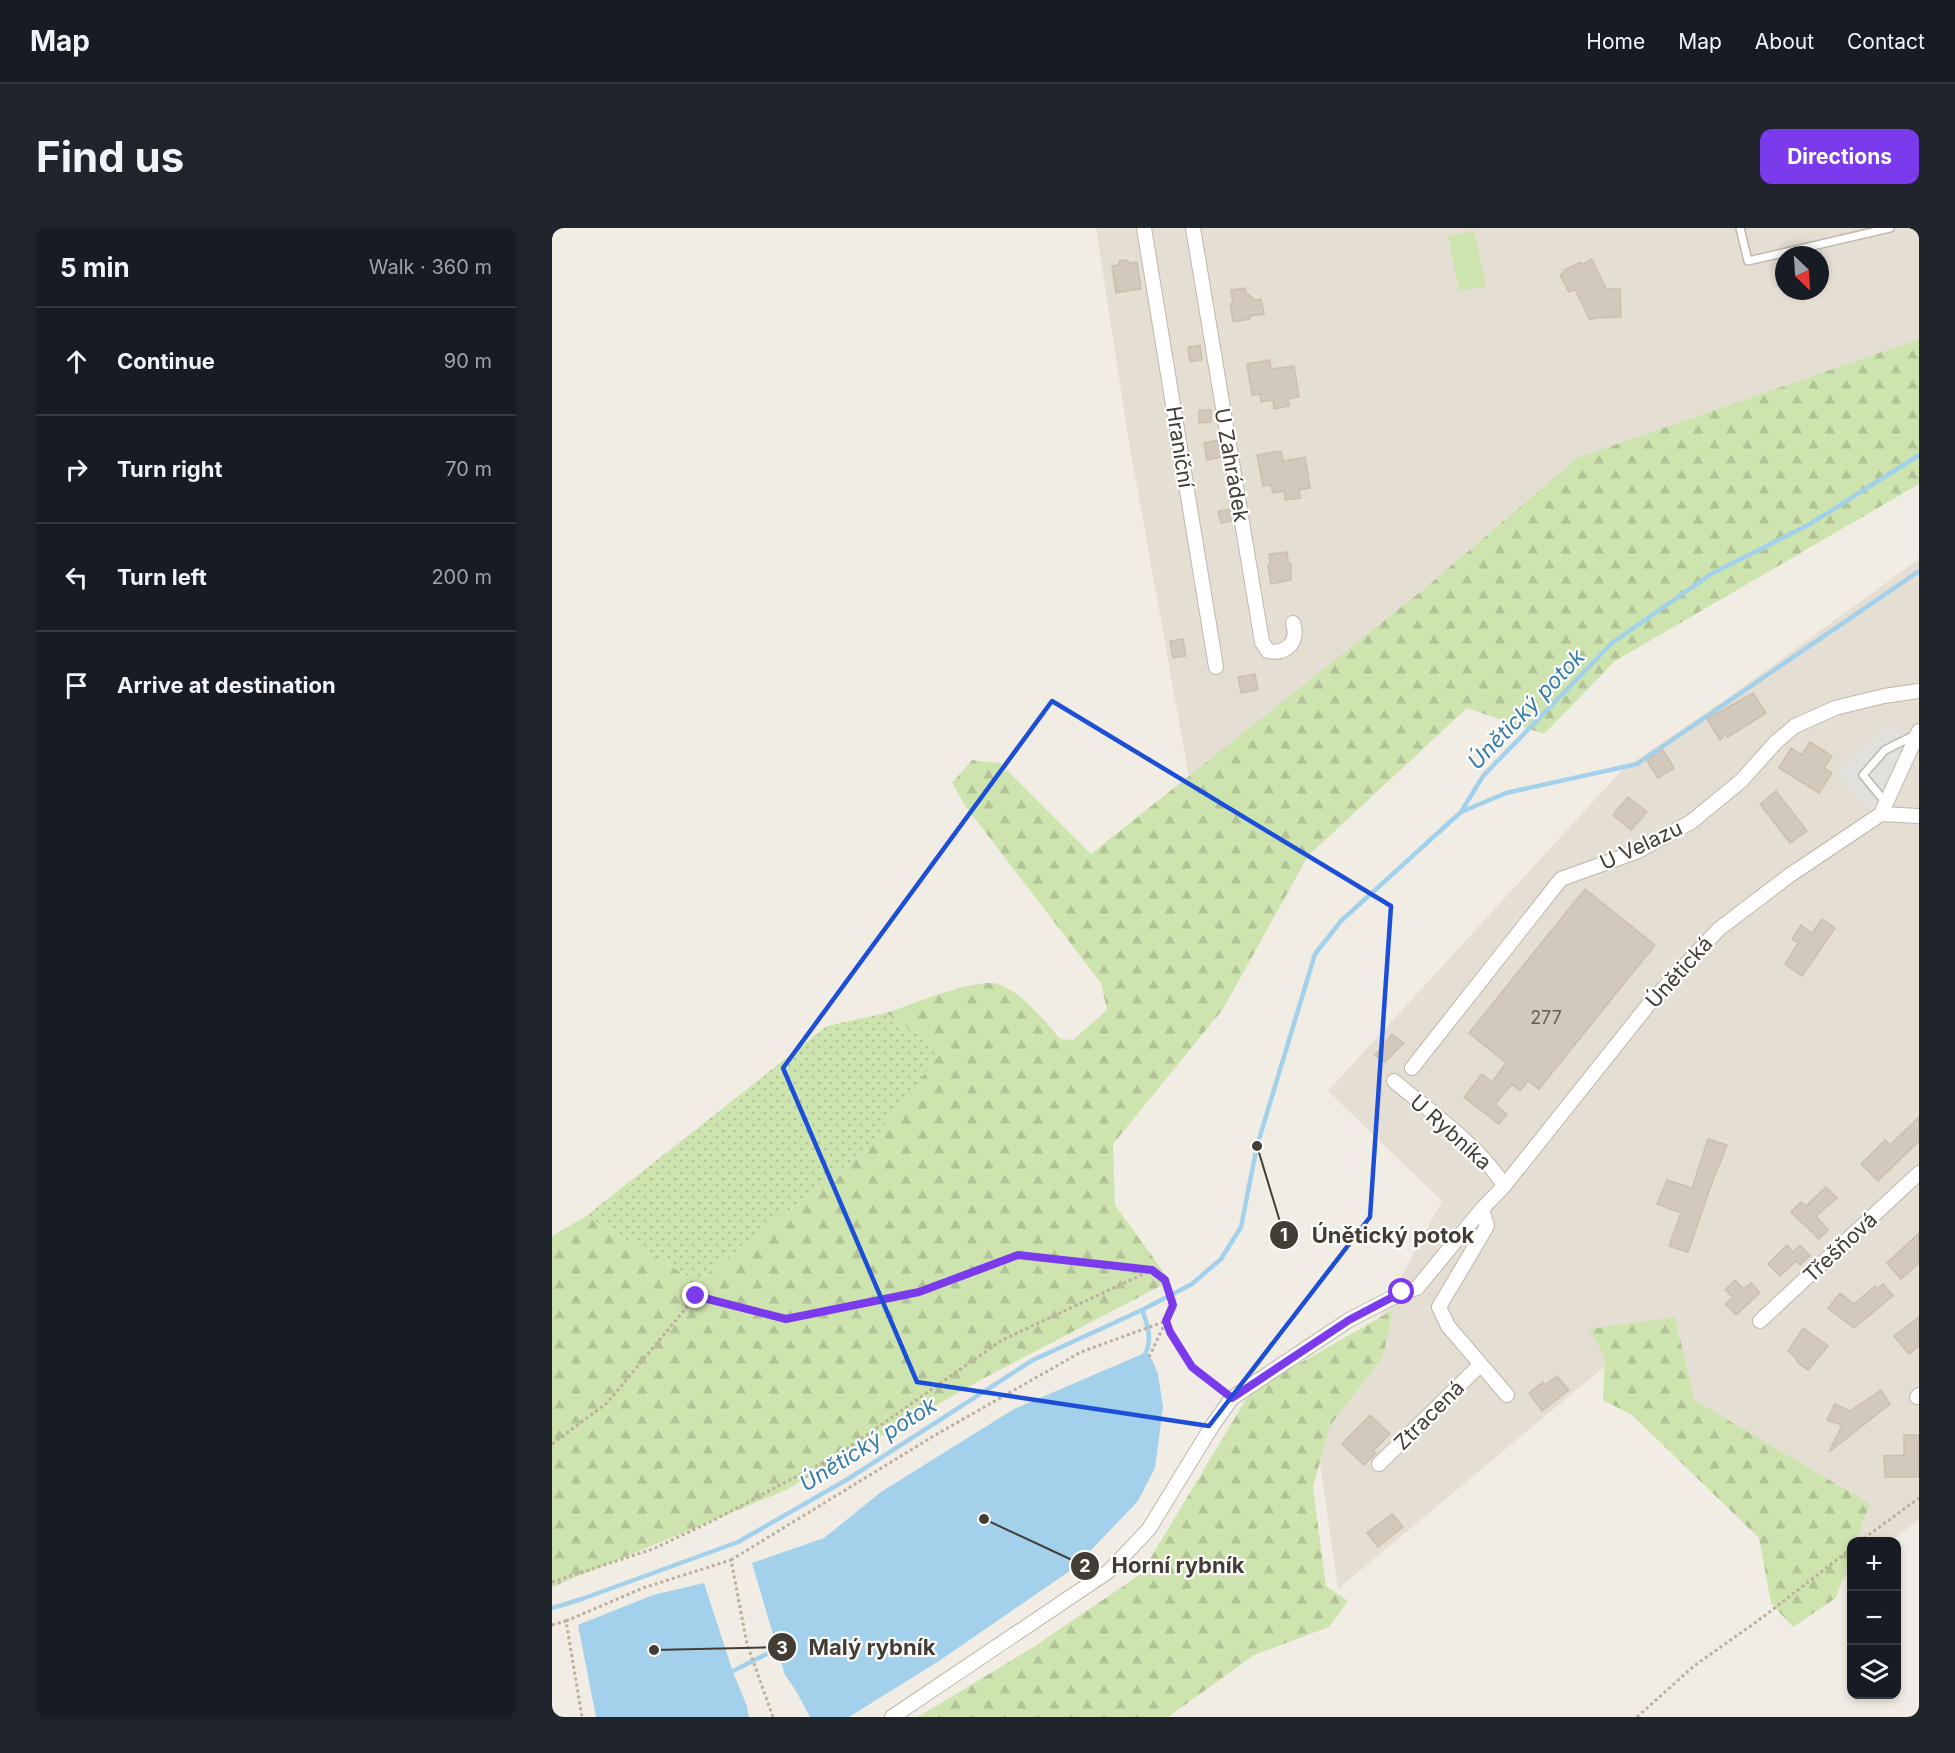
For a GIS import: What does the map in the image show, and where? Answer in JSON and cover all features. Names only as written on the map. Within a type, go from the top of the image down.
[{"type":"street","name":"Hraniční","points":[[1144,228],[1216,667]]},
{"type":"street","name":"U Zahrádek","points":[[1193,228],[1262,642],[1268,651],[1276,653],[1286,649],[1294,640],[1296,631],[1293,623]]},
{"type":"street","name":"U Velazu","points":[[1412,1068],[1561,879],[1636,852],[1691,822],[1741,781],[1776,742],[1795,726],[1835,708],[1884,696],[1919,691]]},
{"type":"street","points":[[1918,732],[1884,809],[1919,816]]},
{"type":"street","name":"Únětická","points":[[1232,1398],[1349,1320],[1402,1292],[1417,1288],[1482,1209],[1504,1186],[1649,1004],[1719,929],[1790,875],[1884,809]]},
{"type":"street","name":"U Rybníka","points":[[1394,1081],[1472,1148],[1499,1176],[1504,1186]]},
{"type":"street","name":"Třešňová","points":[[1760,1321],[1919,1173]]},
{"type":"street","name":"Ztracená","points":[[1482,1209],[1487,1226],[1439,1307],[1448,1326],[1507,1395]]},
{"type":"street","name":"Ztracená","points":[[1379,1464],[1480,1365]]},
{"type":"street","points":[[892,1717],[1109,1571],[1149,1529],[1212,1426],[1232,1398]]},
{"type":"lane","points":[[1740,228],[1748,261],[1890,228]]},
{"type":"lane","points":[[1884,809],[1863,775],[1885,750],[1918,732]]},
{"type":"path","points":[[552,1444],[607,1403],[696,1296],[786,1319],[919,1292],[1018,1255],[1152,1270],[1165,1280],[1173,1305],[1149,1357]]},
{"type":"path","points":[[552,1582],[653,1549],[712,1521],[841,1453],[1002,1340],[1152,1270]]},
{"type":"path","points":[[1166,1321],[1170,1332],[1192,1367],[1232,1398]]},
{"type":"path","points":[[552,1625],[643,1588],[731,1560],[937,1434],[1081,1352],[1166,1321]]},
{"type":"path","points":[[1866,1537],[1919,1498]]},
{"type":"path","points":[[1637,1717],[1694,1666],[1763,1617],[1847,1551]]},
{"type":"path","points":[[731,1560],[747,1644],[773,1717]]},
{"type":"path","points":[[566,1621],[582,1717]]},
{"type":"highlighted area","points":[[1052,701],[1391,906],[1370,1217],[1209,1426],[917,1382],[783,1068]]},
{"type":"shaded area","points":[[1096,228],[1919,228],[1919,339],[1577,458],[1424,589],[1189,777],[1128,436]]},
{"type":"shaded area","points":[[1919,559],[1919,1519],[1896,1537],[1847,1537],[1847,1576],[1811,1606],[1635,1341],[1338,1589],[1316,1435],[1442,1201],[1328,1091],[1622,770],[1729,697]]},
{"type":"shaded area","points":[[1895,722],[1909,736],[1885,791],[1870,810],[1837,772]]},
{"type":"green space","points":[[1474,231],[1486,286],[1459,291],[1448,236]]},
{"type":"green space","points":[[1919,339],[1919,484],[1615,661],[1544,734],[1467,708],[1308,856],[1223,1009],[1113,1144],[1115,1205],[1170,1281],[986,1377],[784,1491],[552,1587],[552,1236],[586,1216],[697,1282],[866,1150],[942,1051],[886,1013],[959,988],[975,984],[998,984],[1024,1000],[1060,1039],[1073,1040],[1107,1010],[1101,983],[966,807],[952,783],[972,760],[1000,763],[1091,854],[1424,589],[1577,458]]},
{"type":"green space","points":[[886,1013],[943,1051],[866,1150],[697,1282],[586,1216],[827,1026]]},
{"type":"green space","points":[[1393,1310],[1383,1356],[1329,1427],[1313,1488],[1326,1586],[1348,1601],[1329,1627],[1254,1655],[1168,1717],[918,1717],[1032,1648],[1141,1574],[1251,1391]]},
{"type":"green space","points":[[1675,1317],[1694,1400],[1870,1504],[1858,1537],[1847,1537],[1847,1566],[1836,1598],[1793,1627],[1771,1603],[1759,1538],[1632,1415],[1603,1400],[1605,1357],[1589,1329]]},
{"type":"water","points":[[1147,1352],[1158,1374],[1163,1407],[1155,1468],[1138,1501],[1074,1568],[939,1661],[849,1717],[810,1717],[785,1675],[752,1563],[824,1538],[881,1492],[1014,1409]]},
{"type":"water","points":[[704,1583],[749,1717],[596,1717],[578,1625],[653,1595]]},
{"type":"building","points":[[1592,259],[1606,289],[1620,289],[1621,317],[1590,320],[1575,289],[1569,292],[1560,275],[1565,272],[1564,270],[1581,262],[1582,265]]},
{"type":"building","points":[[1127,260],[1130,263],[1137,262],[1141,289],[1116,293],[1112,266]]},
{"type":"building","points":[[1245,288],[1246,293],[1256,300],[1261,299],[1264,314],[1233,322],[1230,304],[1233,304],[1231,290]]},
{"type":"building","points":[[1200,345],[1202,360],[1190,362],[1188,347]]},
{"type":"building","points":[[1270,360],[1271,369],[1294,366],[1299,397],[1288,399],[1289,406],[1274,409],[1273,400],[1261,402],[1260,394],[1252,395],[1247,364]]},
{"type":"building","points":[[1199,410],[1211,410],[1211,422],[1199,423]]},
{"type":"building","points":[[1219,440],[1222,457],[1207,460],[1204,443]]},
{"type":"building","points":[[1281,451],[1283,461],[1305,457],[1310,488],[1299,490],[1300,498],[1285,500],[1284,491],[1273,493],[1271,485],[1263,486],[1257,455]]},
{"type":"building","points":[[1230,509],[1233,521],[1221,523],[1218,511]]},
{"type":"building","points":[[1287,552],[1288,561],[1291,564],[1291,580],[1271,584],[1269,554]]},
{"type":"building","points":[[1183,639],[1186,656],[1173,658],[1170,641]]},
{"type":"building","points":[[1255,674],[1258,690],[1241,693],[1238,677]]},
{"type":"building","points":[[1753,693],[1766,713],[1720,740],[1707,719]]},
{"type":"building","points":[[1810,742],[1832,756],[1824,768],[1832,773],[1819,793],[1779,768],[1791,748],[1802,755]]},
{"type":"building","points":[[1663,750],[1674,768],[1658,778],[1647,761]]},
{"type":"building","points":[[1776,791],[1807,831],[1790,843],[1760,804]]},
{"type":"building","points":[[1628,797],[1647,812],[1631,830],[1613,815]]},
{"type":"building","points":[[1585,889],[1655,945],[1539,1089],[1528,1081],[1520,1091],[1512,1084],[1495,1104],[1507,1114],[1499,1124],[1464,1097],[1482,1074],[1492,1082],[1506,1063],[1469,1033]]},
{"type":"building","points":[[1822,919],[1835,928],[1802,976],[1785,964],[1798,943],[1792,939],[1801,925],[1812,933]]},
{"type":"building","points":[[1392,1034],[1404,1043],[1385,1062],[1375,1055]]},
{"type":"building","points":[[1919,1117],[1919,1141],[1878,1181],[1861,1164],[1885,1140],[1890,1145]]},
{"type":"building","points":[[1708,1139],[1727,1145],[1688,1252],[1669,1246],[1681,1213],[1657,1204],[1667,1180],[1692,1188]]},
{"type":"building","points":[[1826,1187],[1837,1198],[1816,1216],[1828,1230],[1819,1239],[1791,1212],[1801,1202],[1806,1206]]},
{"type":"building","points":[[1919,1233],[1919,1263],[1901,1279],[1887,1263]]},
{"type":"building","points":[[1787,1245],[1793,1252],[1800,1245],[1810,1256],[1800,1265],[1796,1261],[1780,1276],[1768,1264]]},
{"type":"building","points":[[1735,1280],[1744,1289],[1751,1283],[1760,1293],[1736,1315],[1725,1304],[1733,1297],[1725,1290]]},
{"type":"building","points":[[1883,1284],[1893,1296],[1854,1328],[1828,1308],[1840,1293],[1854,1304],[1875,1286],[1878,1289]]},
{"type":"building","points":[[1919,1317],[1919,1346],[1909,1354],[1894,1336]]},
{"type":"building","points":[[1803,1328],[1828,1346],[1808,1370],[1798,1363],[1788,1351]]},
{"type":"building","points":[[1557,1376],[1569,1390],[1542,1411],[1529,1393],[1543,1382],[1545,1385]]},
{"type":"building","points":[[1881,1390],[1890,1404],[1829,1452],[1842,1425],[1827,1420],[1835,1404],[1850,1411]]},
{"type":"building","points":[[1370,1415],[1390,1434],[1373,1451],[1376,1453],[1364,1465],[1342,1444]]},
{"type":"building","points":[[1904,1435],[1919,1435],[1919,1477],[1885,1477],[1884,1456],[1904,1455]]},
{"type":"building","points":[[1392,1514],[1403,1527],[1378,1547],[1367,1533]]},
{"type":"waterway","name":"Únětický potok","points":[[552,1608],[738,1542],[848,1479],[1033,1360],[1142,1310],[1192,1284],[1221,1259],[1241,1227],[1257,1146],[1315,954],[1341,921],[1461,812],[1483,776],[1612,643],[1711,574],[1810,524],[1919,455]]},
{"type":"waterway","points":[[1461,812],[1506,793],[1637,764],[1919,571]]},
{"type":"waterway","points":[[1142,1310],[1148,1327],[1149,1339],[1144,1356]]},
{"type":"waterway","points":[[729,1673],[780,1647]]},
{"type":"place","name":"Únětický potok","points":[[1257,1146]]},
{"type":"place","name":"Horní rybník","points":[[984,1519]]},
{"type":"place","name":"Malý rybník","points":[[654,1650]]},
{"type":"route","points":[[696,1296],[786,1319],[919,1292],[1018,1255],[1152,1270],[1165,1280],[1173,1305],[1166,1321],[1170,1332],[1192,1367],[1232,1398],[1349,1320],[1402,1292]]}]
